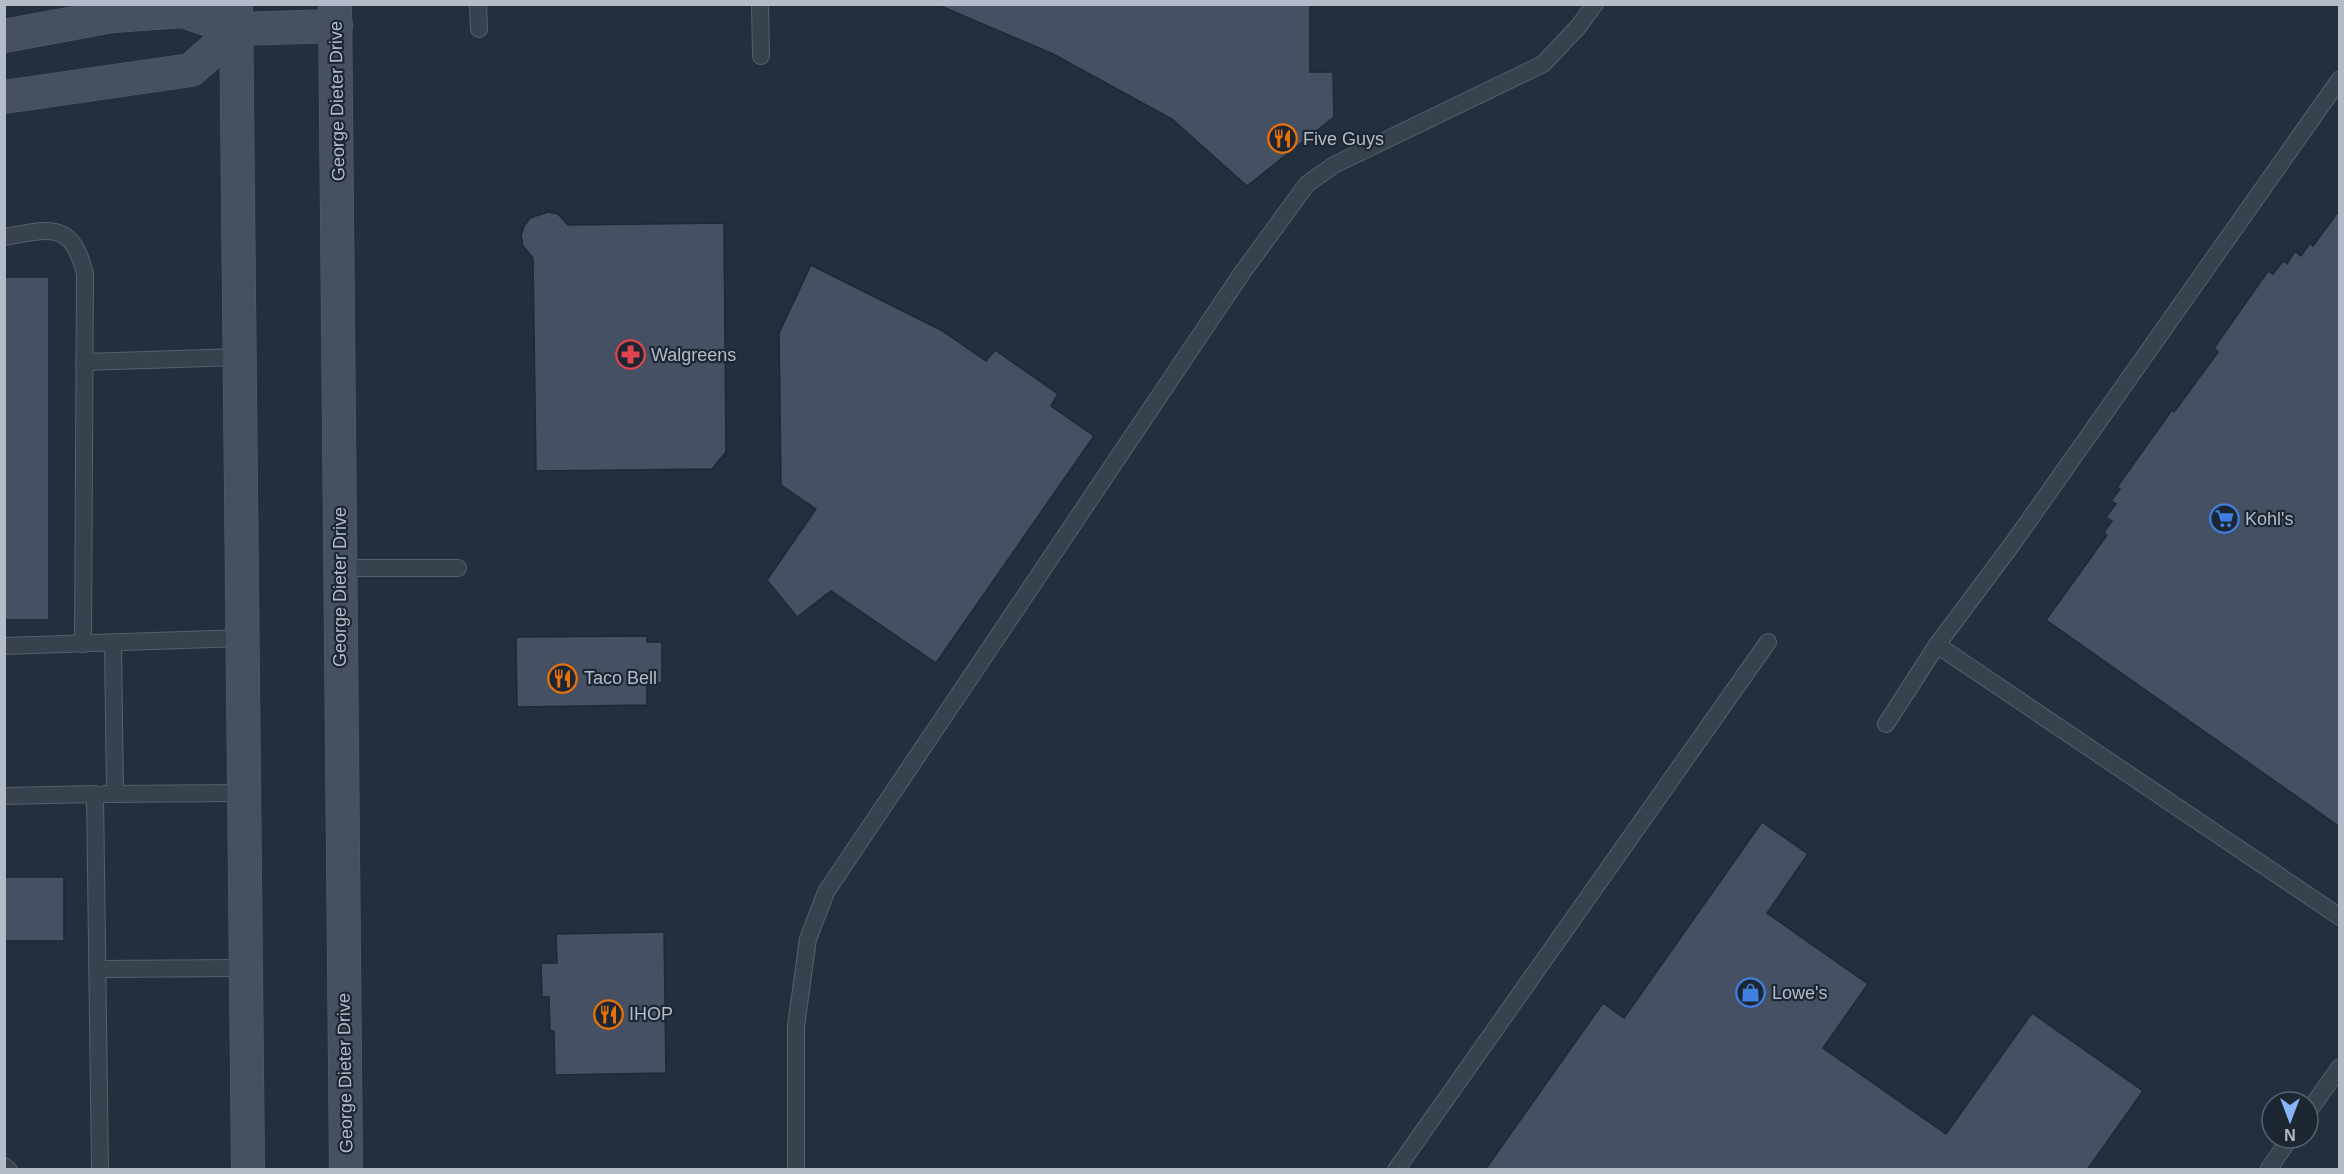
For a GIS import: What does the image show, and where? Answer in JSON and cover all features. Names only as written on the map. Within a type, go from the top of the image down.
[{"type":"main road","points":[[4,28],[58,4]]},
{"type":"main road","points":[[4,36],[112,16],[183,11],[237,17],[336,15]]},
{"type":"main road","name":"George Dieter Drive","points":[[336,15],[346,1170]]},
{"type":"main road","points":[[4,97],[191,70],[237,17]]},
{"type":"main road","points":[[237,17],[248,1170]]},
{"type":"lane","points":[[478,4],[479,29]]},
{"type":"lane","points":[[760,4],[761,56]]},
{"type":"lane","points":[[796,1170],[796,1026],[808,939],[826,892],[1242,273],[1308,184],[1334,165],[1543,64],[1578,27],[1595,4]]},
{"type":"lane","points":[[1886,724],[1937,645],[2013,543],[2340,79]]},
{"type":"lane","points":[[4,237],[50,229],[63,235],[79,251],[85,274],[83,644]]},
{"type":"lane","points":[[84,362],[240,357]]},
{"type":"lane","points":[[340,568],[458,568]]},
{"type":"lane","points":[[4,646],[243,638]]},
{"type":"lane","points":[[113,642],[115,794]]},
{"type":"lane","points":[[1396,1170],[1768,642]]},
{"type":"lane","points":[[1937,645],[2340,918]]},
{"type":"lane","points":[[4,796],[244,793]]},
{"type":"lane","points":[[95,794],[100,1170]]},
{"type":"lane","points":[[98,969],[246,968]]},
{"type":"lane","points":[[2320,1095],[2340,1067]]},
{"type":"lane","points":[[2268,1170],[2282,1150]]},
{"type":"lane","points":[[4,1166],[9,1170]]},
{"type":"building","points":[[936,4],[1310,4],[1310,72],[1333,72],[1334,117],[1247,186],[1172,119],[1053,54]]},
{"type":"building","name":"Kohl's","points":[[2340,209],[2340,827],[2046,620],[2107,535],[2104,532],[2112,521],[2106,517],[2116,504],[2111,501],[2120,489],[2117,487],[2172,410],[2174,412],[2218,352],[2214,348],[2268,271],[2273,274],[2283,261],[2287,264],[2295,251],[2301,256],[2310,243],[2313,246]]},
{"type":"building","name":"Walgreens","points":[[548,212],[558,214],[568,225],[724,223],[726,452],[712,469],[536,471],[533,258],[523,246],[521,236],[530,218]]},
{"type":"building","points":[[811,265],[941,330],[986,361],[995,350],[1058,394],[1051,406],[1094,436],[936,663],[831,591],[797,617],[767,580],[816,509],[781,485],[779,333]]},
{"type":"building","points":[[4,277],[49,277],[49,620],[4,620]]},
{"type":"building","points":[[647,636],[647,642],[662,642],[662,683],[647,683],[647,705],[517,707],[516,637]]},
{"type":"building","name":"Lowe's","points":[[1762,822],[1808,854],[1767,913],[1868,984],[1823,1048],[1946,1134],[2032,1013],[2143,1091],[2087,1170],[1485,1170],[1603,1003],[1624,1018]]},
{"type":"building","points":[[4,877],[64,877],[64,941],[4,941]]},
{"type":"building","name":"IHOP","points":[[664,932],[666,1073],[555,1075],[554,1031],[550,1031],[549,997],[542,997],[541,963],[557,963],[556,934]]},
{"type":"place","name":"Five Guys","points":[[1282,139]]},
{"type":"place","name":"Walgreens","points":[[630,355]]},
{"type":"place","name":"Kohl's","points":[[2224,519]]},
{"type":"place","name":"Taco Bell","points":[[563,678]]},
{"type":"place","name":"Lowe's","points":[[1751,993]]},
{"type":"place","name":"IHOP","points":[[608,1014]]}]
